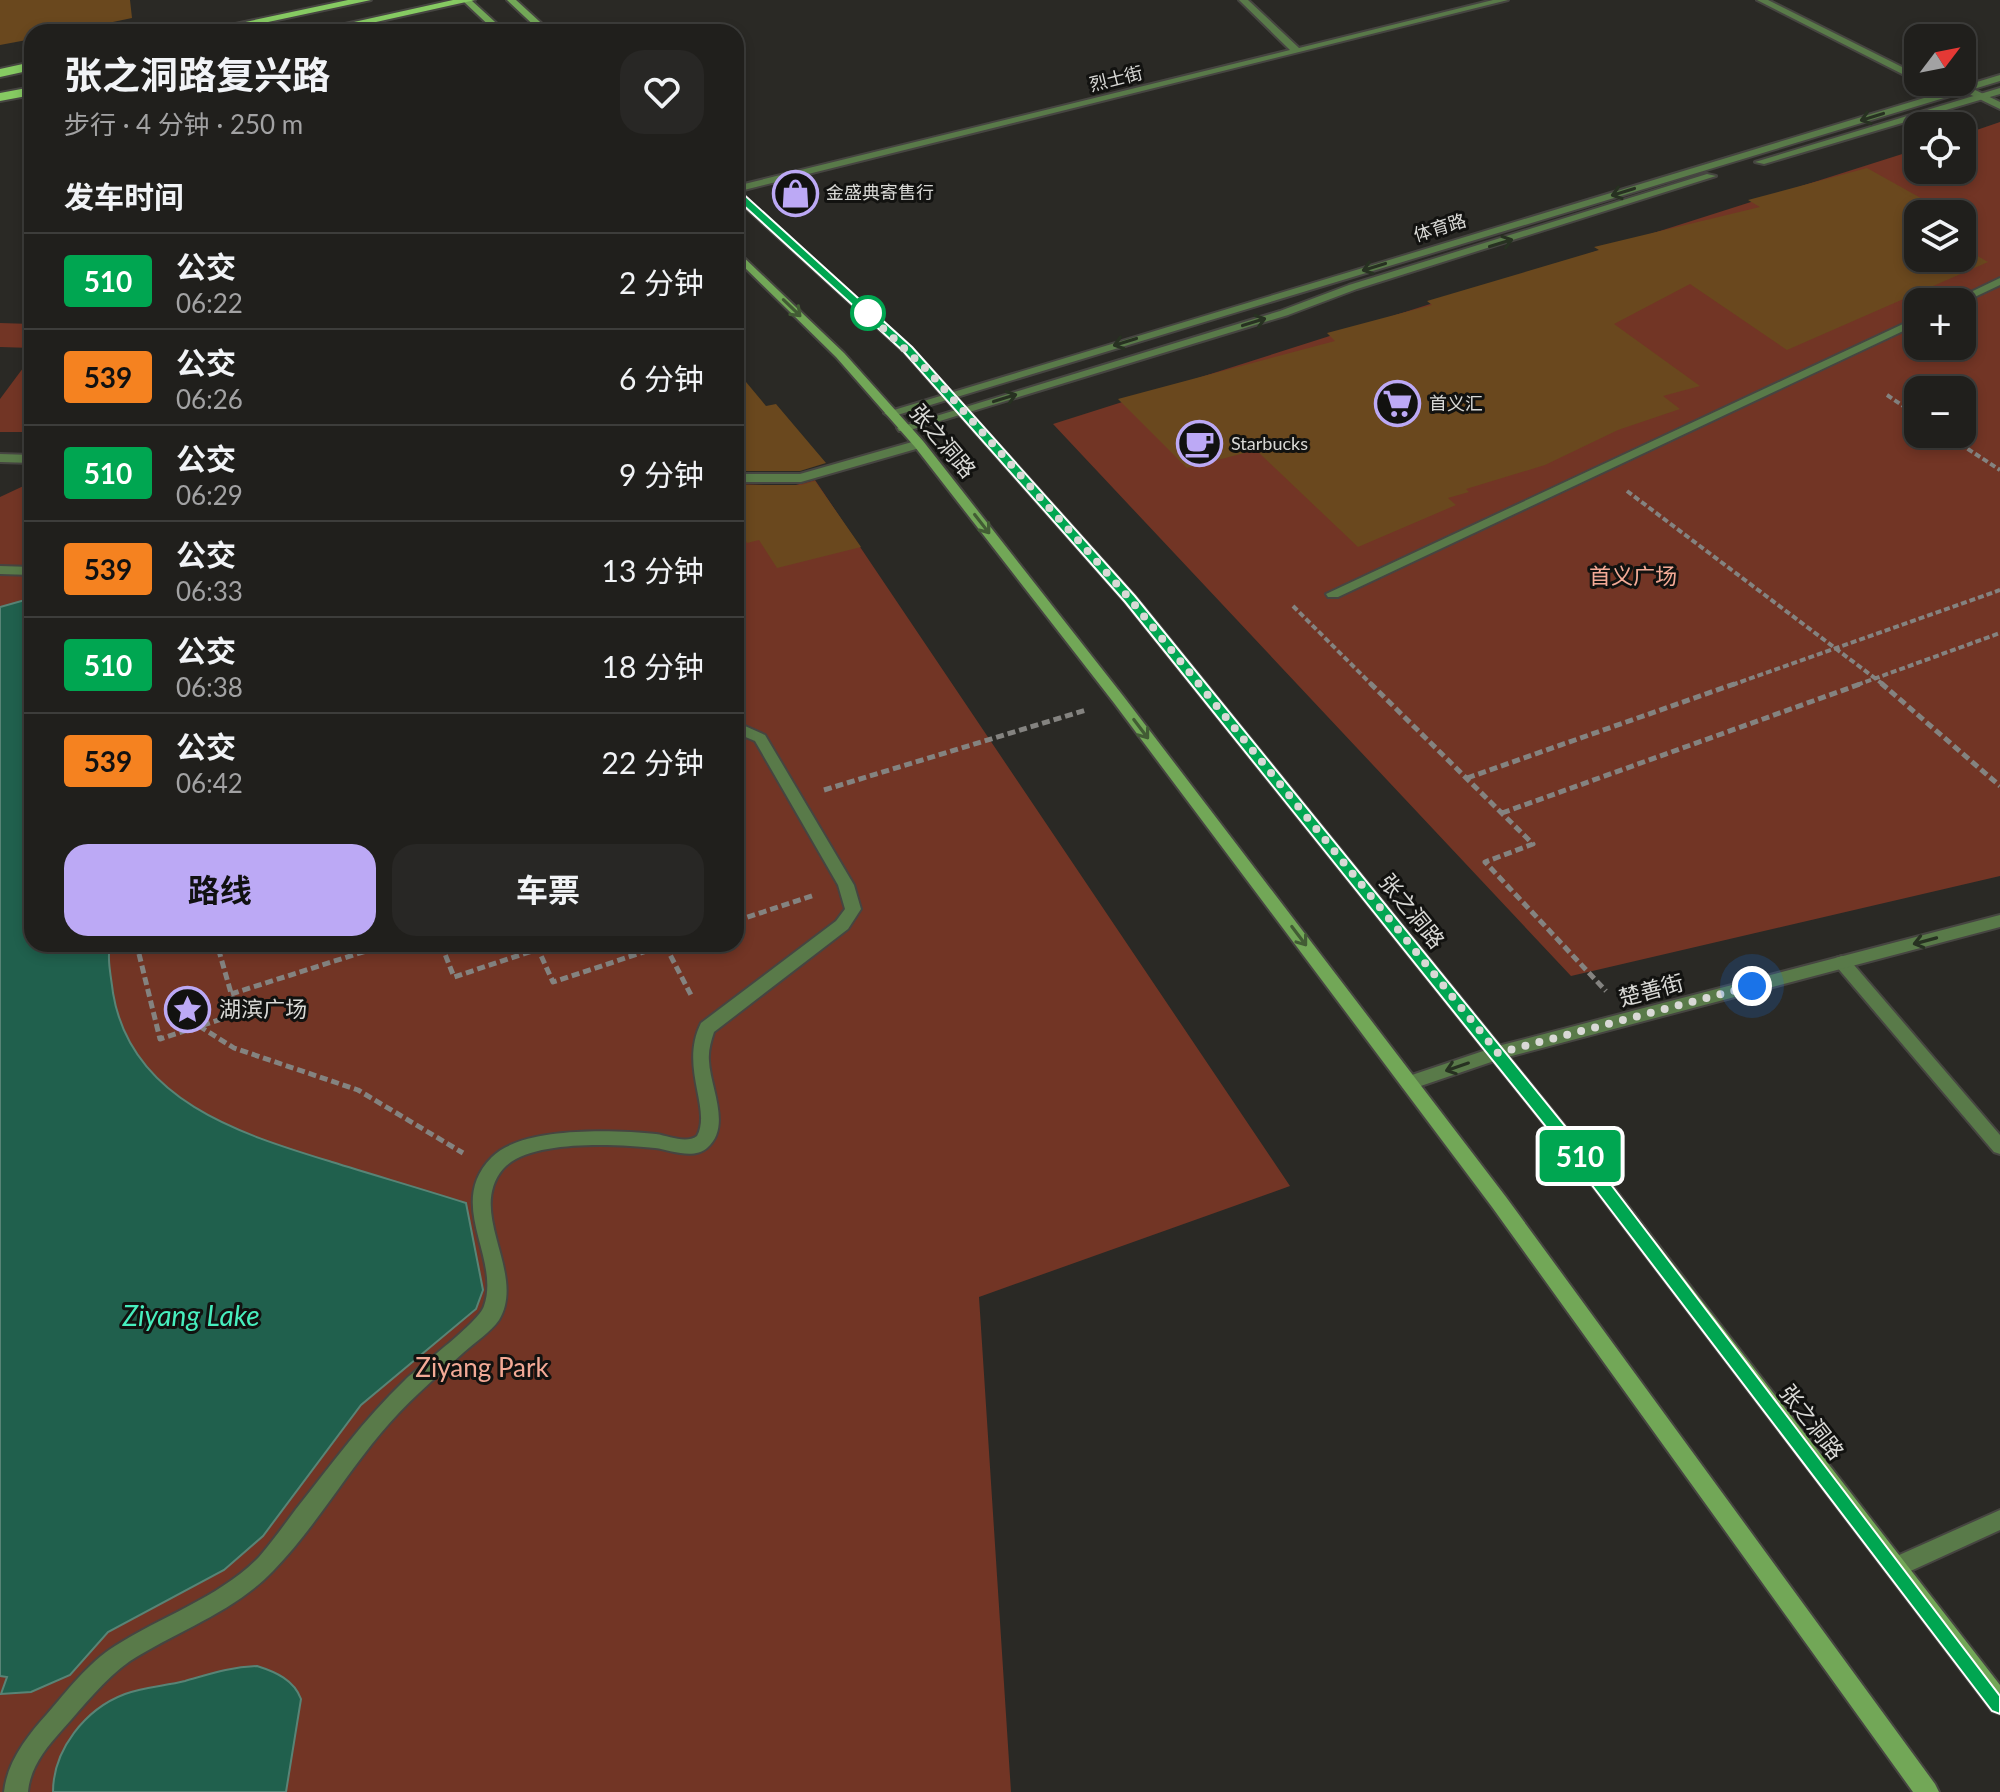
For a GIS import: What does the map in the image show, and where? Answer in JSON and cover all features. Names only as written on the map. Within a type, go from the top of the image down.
[{"type":"main road","points":[[244,24],[365,0]]},
{"type":"main road","points":[[353,24],[467,0],[492,24]]},
{"type":"main road","points":[[511,0],[537,24]]},
{"type":"main road","points":[[0,73],[24,68]]},
{"type":"main road","points":[[0,97],[24,92]]},
{"type":"main road","name":"张之洞路","points":[[744,198],[908,350],[1130,599],[1498,1053],[2000,1703]]},
{"type":"main road","name":"张之洞路","points":[[744,261],[840,355],[919,444],[1119,700],[1499,1202],[1927,1792]]},
{"type":"street","points":[[1243,0],[1297,51]]},
{"type":"street","name":"烈士街","points":[[744,189],[1504,0]]},
{"type":"street","points":[[1761,0],[1904,72]]},
{"type":"street","name":"体育路","points":[[1976,86],[2000,78]]},
{"type":"street","points":[[903,428],[1284,313],[1353,287],[1713,176],[2000,91]]},
{"type":"street","points":[[1976,94],[2000,106]]},
{"type":"street","name":"体育路","points":[[890,413],[1941,96]]},
{"type":"street","points":[[1976,292],[2000,281]]},
{"type":"street","points":[[1333,594],[1904,327]]},
{"type":"street","points":[[744,478],[801,478],[919,444]]},
{"type":"street","points":[[0,458],[24,459]]},
{"type":"street","points":[[0,570],[24,571]]},
{"type":"street","points":[[16,1792],[17,1780],[34,1745],[89,1683],[120,1655],[246,1583],[268,1562],[374,1426],[412,1386],[491,1316],[498,1293],[480,1197],[498,1161],[516,1148],[544,1141],[647,1140],[681,1147],[697,1146],[705,1140],[709,1130],[708,1100],[697,1060],[700,1041],[707,1028],[851,916],[852,898],[846,885],[760,738],[744,731]]},
{"type":"street","name":"楚善街","points":[[1409,1083],[1498,1053],[2000,921]]},
{"type":"street","points":[[1842,962],[2000,1147]]},
{"type":"street","points":[[1896,1567],[2000,1520]]},
{"type":"path","points":[[1887,395],[1904,407]]},
{"type":"path","points":[[1966,448],[2000,470]]},
{"type":"path","points":[[1627,491],[1876,678],[2000,786]]},
{"type":"path","points":[[1467,778],[2000,590]]},
{"type":"path","points":[[1293,606],[1533,844],[1485,862],[1631,1018]]},
{"type":"path","points":[[1502,813],[2000,633]]},
{"type":"path","points":[[796,799],[1119,700]]},
{"type":"path","points":[[744,918],[846,885]]},
{"type":"path","points":[[138,952],[160,1039],[237,1014],[221,952]]},
{"type":"path","points":[[231,994],[363,952]]},
{"type":"path","points":[[444,952],[454,977],[529,952]]},
{"type":"path","points":[[539,952],[553,982],[642,952]]},
{"type":"path","points":[[670,952],[707,1028]]},
{"type":"path","points":[[199,1026],[234,1048],[358,1090],[424,1127],[490,1172]]},
{"type":"green space","name":"首义广场","points":[[2000,122],[2000,876],[1571,976],[1053,424],[1904,153],[1904,184],[1976,184],[1976,130]]},
{"type":"green space","points":[[0,323],[24,324],[24,348],[0,347]]},
{"type":"green space","points":[[24,367],[24,432],[0,432],[0,399]]},
{"type":"green space","name":"Ziyang Park","points":[[815,480],[1290,1186],[979,1297],[1011,1792],[0,1792],[0,497],[24,486],[24,952],[744,952],[744,484],[792,486]]},
{"type":"water","name":"Ziyang Lake","points":[[24,600],[24,952],[110,952],[113,993],[124,1030],[142,1061],[166,1087],[195,1108],[262,1139],[466,1203],[483,1290],[476,1309],[361,1405],[263,1536],[224,1570],[108,1632],[70,1675],[31,1692],[1,1694],[7,1677],[0,1676],[0,607]]},
{"type":"water","points":[[257,1666],[284,1678],[301,1699],[286,1792],[53,1792],[54,1776],[65,1746],[85,1721],[110,1701],[139,1690],[229,1669]]},
{"type":"building","points":[[0,0],[130,0],[132,18],[103,24],[24,24],[24,40],[0,45]]},
{"type":"building","name":"首义汇","points":[[1867,168],[1924,200],[1904,200],[1904,272],[1965,272],[1929,288],[1904,288],[1904,299],[1787,350],[1690,284],[1614,324],[1700,386],[1663,396],[1680,409],[1618,430],[1545,465],[1466,489],[1469,492],[1448,498],[1456,505],[1358,547],[1256,450],[1187,468],[1118,399],[1335,341],[1327,333],[1432,305],[1427,301],[1599,250],[1594,247],[1760,207],[1748,200]]},
{"type":"building","name":"首义汇","points":[[1976,255],[1988,262],[1976,267]]},
{"type":"building","points":[[744,380],[766,406],[776,404],[826,463],[800,471],[744,471]]},
{"type":"building","points":[[815,481],[861,547],[777,568],[759,540],[747,543],[744,538],[744,485],[801,485]]},
{"type":"bus line","name":"510","points":[[744,200],[908,350],[1130,599],[1581,1158],[2000,1703]]},
{"type":"place","name":"金盛典寄售行","points":[[795,193]]},
{"type":"place","name":"首义汇","points":[[1398,404]]},
{"type":"place","name":"Starbucks","points":[[1200,444]]},
{"type":"place","name":"湖滨广场","points":[[188,1009]]},
{"type":"route","points":[[868,313],[865,311],[908,350],[964,410],[1130,599],[1498,1053],[1752,986]]}]
